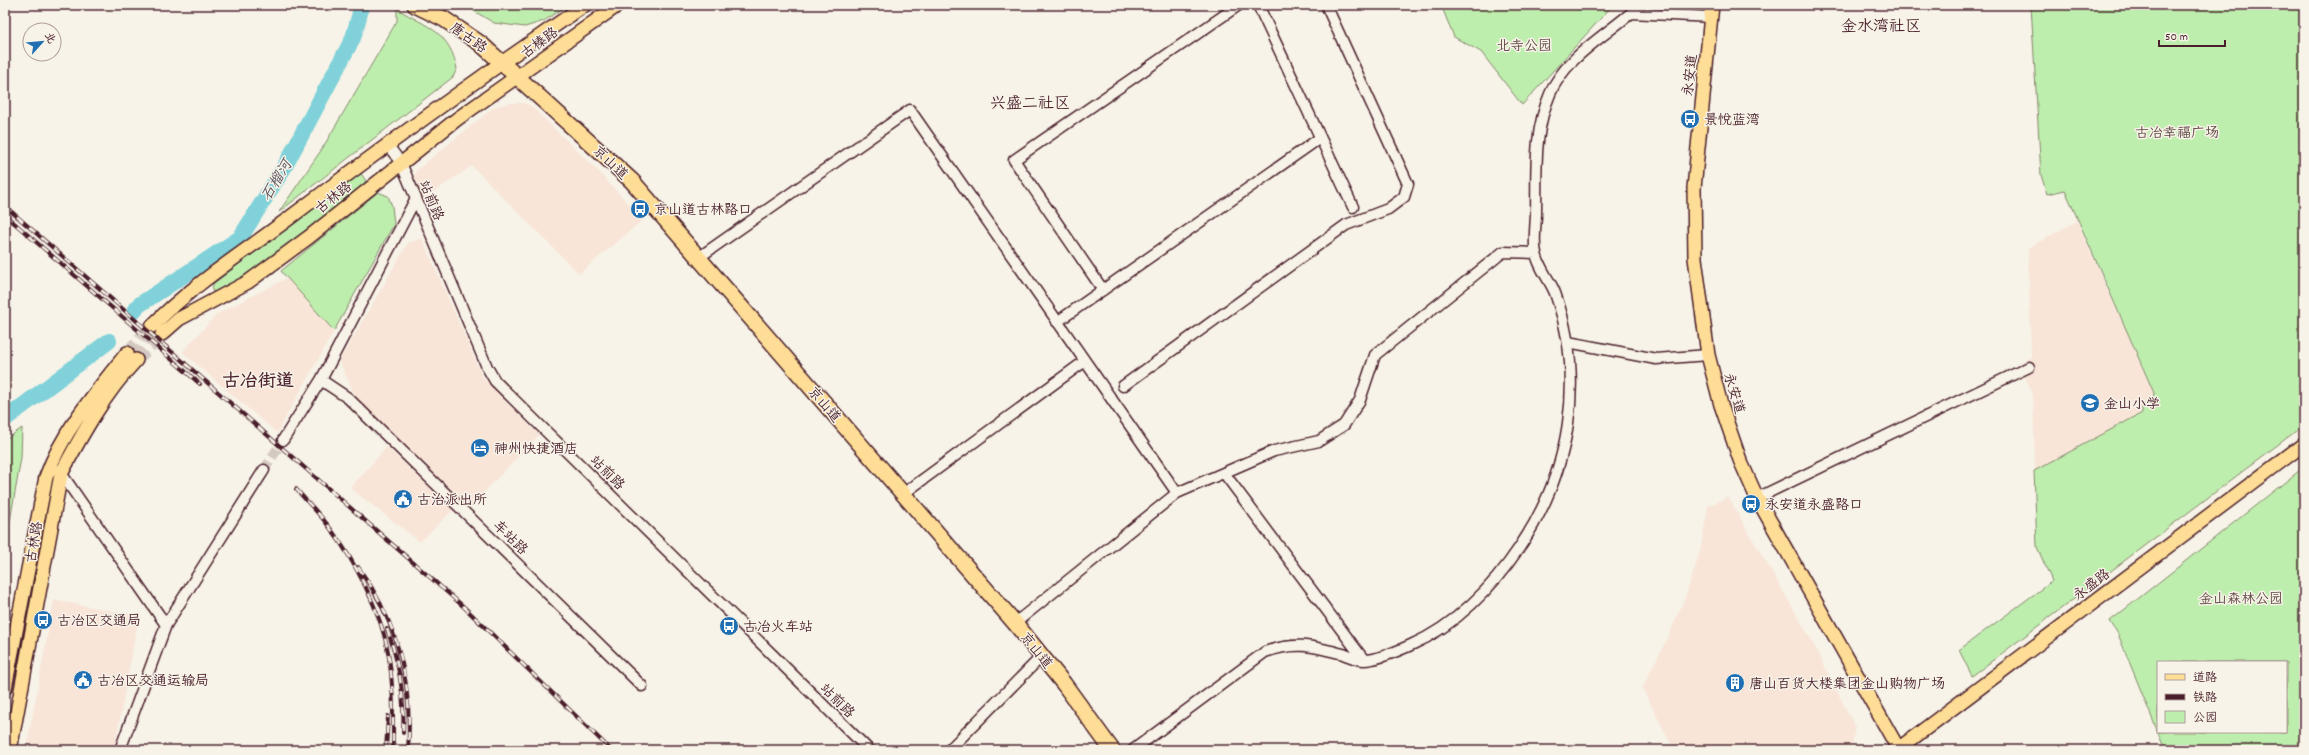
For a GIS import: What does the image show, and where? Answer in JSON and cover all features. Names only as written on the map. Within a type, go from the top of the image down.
[{"type":"highway","name":"唐古路","points":[[415,5],[444,18],[503,61],[518,76]]},
{"type":"highway","name":"京山道","points":[[518,76],[632,181],[1015,623],[1042,656],[1112,750]]},
{"type":"main road","name":"古榛路","points":[[503,61],[585,5]]},
{"type":"main road","name":"古榛路","points":[[518,76],[618,5]]},
{"type":"main road","name":"永安道","points":[[1712,11],[1694,188],[1695,258],[1708,354],[1721,405],[1740,460],[1757,498],[1901,750]]},
{"type":"main road","name":"古林路","points":[[503,61],[387,144],[210,278],[164,314],[157,330],[248,282],[309,237],[457,119],[518,76]]},
{"type":"main road","name":"古林路","points":[[5,688],[46,477],[52,460],[74,421],[131,357],[113,389],[80,438],[62,474],[10,750]]},
{"type":"main road","name":"永盛路","points":[[1901,750],[2304,444]]},
{"type":"main road","name":"永盛路","points":[[1901,750],[2304,453]]},
{"type":"street","points":[[1103,290],[1014,160],[1239,5]]},
{"type":"street","points":[[1258,5],[1352,206]]},
{"type":"street","points":[[1123,386],[1346,225],[1388,209],[1404,198],[1408,184],[1326,5]]},
{"type":"street","points":[[1133,750],[1265,652],[1283,646],[1307,645],[1364,660],[1412,645],[1437,631],[1476,600],[1508,565],[1535,525],[1555,479],[1565,446],[1572,399],[1568,342],[1555,293],[1536,253],[1537,134],[1551,92],[1570,64],[1631,13],[1712,11]]},
{"type":"street","points":[[698,258],[910,110],[1177,493]]},
{"type":"street","points":[[1057,322],[1320,138]]},
{"type":"street","name":"站前路","points":[[387,144],[401,163],[487,367],[495,381],[869,750]]},
{"type":"street","points":[[283,440],[321,380],[416,198]]},
{"type":"street","points":[[1015,623],[1177,493],[1274,451],[1319,441],[1344,425],[1360,400],[1375,355],[1503,252],[1536,253]]},
{"type":"street","points":[[1568,342],[1656,359],[1708,354]]},
{"type":"street","points":[[903,494],[1085,361]]},
{"type":"street","points":[[1757,498],[2029,367]]},
{"type":"street","name":"车站路","points":[[321,380],[348,398],[642,686]]},
{"type":"street","points":[[52,460],[166,625]]},
{"type":"street","points":[[120,750],[166,625],[264,470]]},
{"type":"street","points":[[1224,472],[1364,660]]},
{"type":"street","points":[[949,750],[1042,656]]},
{"type":"shaded area","points":[[510,103],[524,103],[531,106],[600,173],[643,220],[579,274],[472,166],[423,199],[414,175],[418,169],[494,107]]},
{"type":"shaded area","name":"金山小学","points":[[2077,221],[2154,393],[2153,399],[2142,406],[2142,412],[2037,547],[2033,395],[2019,363],[2031,357],[2028,248]]},
{"type":"shaded area","points":[[422,238],[483,378],[539,435],[469,508],[355,396],[339,361],[408,243]]},
{"type":"shaded area","points":[[287,278],[334,331],[277,433],[182,352],[217,314]]},
{"type":"shaded area","name":"古治派出所","points":[[387,447],[453,510],[420,542],[350,488]]},
{"type":"shaded area","name":"唐山百货大楼集团金山购物广场","points":[[1728,497],[1811,639],[1855,727],[1851,750],[1674,750],[1642,688],[1669,635],[1686,595],[1700,552],[1708,506]]},
{"type":"shaded area","name":"古冶区交通运输局","points":[[54,600],[139,616],[114,750],[55,750],[27,745]]},
{"type":"green space","points":[[464,5],[568,5],[544,21],[525,27],[494,23]]},
{"type":"green space","name":"北寺公园","points":[[1441,5],[1691,5],[1690,7],[1612,6],[1522,105],[1481,52],[1454,37]]},
{"type":"green space","name":"古冶幸福广场","points":[[2031,5],[2304,5],[2304,425],[1972,676],[1959,650],[2052,581],[2037,547],[2034,471],[2142,413],[2142,406],[2153,399],[2154,393],[2065,190],[2047,194],[2041,175]]},
{"type":"green space","points":[[397,9],[428,26],[443,39],[454,57],[457,69],[453,77],[279,212],[322,149],[397,21]]},
{"type":"green space","points":[[360,172],[366,181],[362,187],[240,281],[218,293],[212,291],[213,284],[353,175]]},
{"type":"green space","points":[[378,192],[388,196],[392,206],[394,224],[334,331],[281,271]]},
{"type":"green space","points":[[22,428],[21,458],[5,550],[5,440]]},
{"type":"green space","name":"金山森林公园","points":[[2304,467],[2304,750],[2165,750],[2158,733],[2287,733],[2287,661],[2157,661],[2157,730],[2118,634],[2110,621]]},
{"type":"waterway","name":"石榴河","points":[[134,311],[139,305],[240,238],[285,166],[353,38],[360,13],[360,5]]},
{"type":"waterway","name":"石榴河","points":[[5,419],[109,341]]},
{"type":"tunnel","points":[[127,353],[152,326]]},
{"type":"tunnel","points":[[136,360],[162,334]]},
{"type":"tunnel","points":[[264,470],[283,440]]},
{"type":"railway","points":[[5,206],[464,607],[611,750]]},
{"type":"railway","points":[[5,215],[200,384]]},
{"type":"railway","points":[[296,489],[326,523],[349,556],[366,587],[380,620],[388,652],[391,677],[393,701],[393,750]]},
{"type":"railway","points":[[358,567],[372,588],[383,609],[393,631],[400,654],[408,700],[408,750]]},
{"type":"railway","points":[[387,629],[398,667],[402,693],[403,733]]},
{"type":"railway","points":[[386,750],[388,716]]},
{"type":"place","name":"景悦蓝湾","points":[[1690,119]]},
{"type":"place","name":"京山道古林路口","points":[[640,209]]},
{"type":"place","name":"金山小学","points":[[2090,403]]},
{"type":"place","name":"神州快捷酒店","points":[[480,448]]},
{"type":"place","name":"古治派出所","points":[[403,499]]},
{"type":"place","name":"永安道永盛路口","points":[[1751,504]]},
{"type":"place","name":"古冶区交通局","points":[[43,620]]},
{"type":"place","name":"古冶火车站","points":[[729,626]]},
{"type":"place","name":"古冶区交通运输局","points":[[83,680]]},
{"type":"place","name":"唐山百货大楼集团金山购物广场","points":[[1735,683]]},
{"type":"district","name":"金水湾社区","points":[[1881,25]]},
{"type":"district","name":"兴盛二社区","points":[[1030,102]]},
{"type":"district","name":"古冶街道","points":[[258,380]]}]
